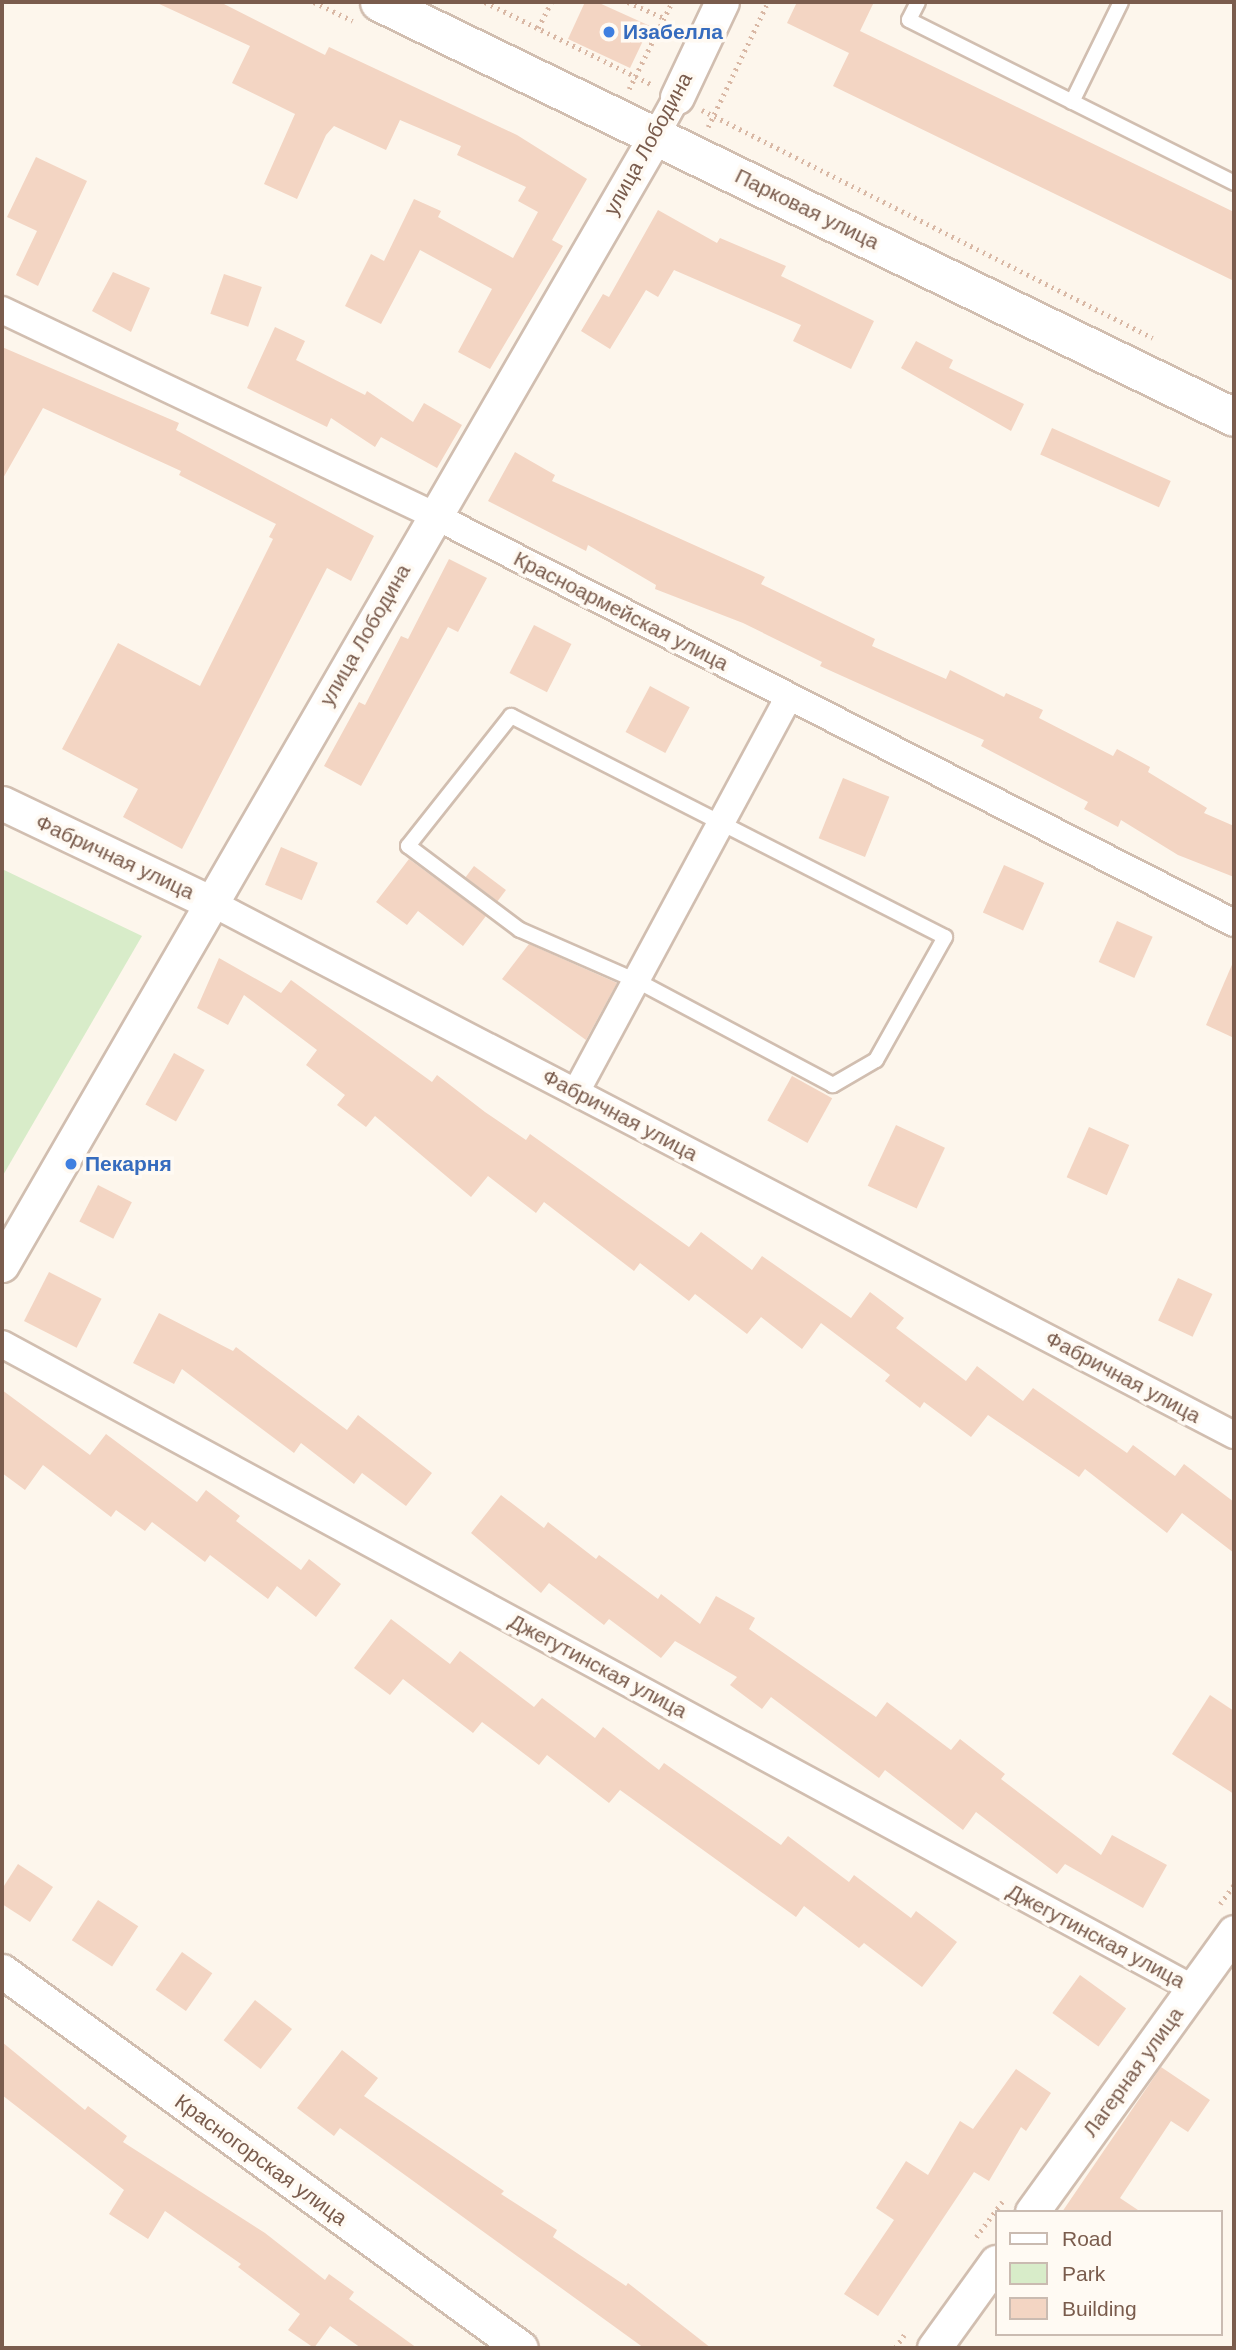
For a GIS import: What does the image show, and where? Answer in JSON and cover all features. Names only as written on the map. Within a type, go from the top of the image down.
[{"type":"main road","name":"Парковая улица","points":[[379,2],[1234,416]]},
{"type":"street","name":"улица Лободина","points":[[2,1265],[433,515],[656,135],[722,2]]},
{"type":"street","name":"Красноармейская улица","points":[[2,310],[433,515],[1234,923]]},
{"type":"street","points":[[576,1092],[789,697]]},
{"type":"street","name":"Фабричная улица","points":[[2,803],[212,902],[1234,1435]]},
{"type":"street","name":"Джегутинская улица","points":[[2,1344],[1194,1989]]},
{"type":"street","name":"Лагерная улица","points":[[1033,2210],[1234,1933]]},
{"type":"street","name":"Красногорская улица","points":[[2,1971],[520,2348]]},
{"type":"street","points":[[934,2348],[995,2263]]},
{"type":"lane","points":[[918,2],[909,20],[1234,183]]},
{"type":"lane","points":[[1072,102],[1121,2]]},
{"type":"lane","points":[[512,716],[720,825],[945,937],[876,1060],[832,1086],[637,981],[520,930],[408,846],[512,716]]},
{"type":"path","points":[[485,2],[1160,342]]},
{"type":"path","points":[[538,28],[551,2]]},
{"type":"path","points":[[628,2],[664,18]]},
{"type":"path","points":[[636,76],[672,2]]},
{"type":"path","points":[[694,154],[768,2]]},
{"type":"green space","points":[[2,869],[142,936],[2,1177]]},
{"type":"building","points":[[155,2],[220,2],[325,55],[329,47],[517,135],[587,179],[552,240],[563,246],[490,369],[458,352],[492,289],[420,250],[381,324],[345,306],[371,254],[384,261],[414,199],[441,211],[438,217],[513,258],[538,212],[518,201],[526,187],[457,155],[461,146],[400,120],[386,150],[334,126],[326,135],[297,199],[264,184],[295,114],[232,83],[250,46]]},
{"type":"building","name":"Изабелла","points":[[585,2],[597,2],[650,26],[630,68],[568,39]]},
{"type":"building","points":[[797,2],[874,2],[860,31],[1234,212],[1234,281],[833,86],[849,53],[787,23]]},
{"type":"building","points":[[36,157],[87,181],[38,286],[16,275],[37,231],[7,217]]},
{"type":"building","points":[[658,210],[717,243],[720,238],[786,266],[781,276],[874,321],[851,369],[793,341],[801,325],[674,270],[658,297],[646,290],[610,349],[581,331],[603,294],[609,297]]},
{"type":"building","points":[[113,272],[150,288],[131,332],[92,311]]},
{"type":"building","points":[[224,274],[262,287],[248,327],[210,314]]},
{"type":"building","points":[[275,327],[305,341],[296,360],[365,395],[367,391],[413,422],[424,403],[462,425],[437,468],[381,437],[375,447],[331,418],[327,427],[247,388]]},
{"type":"building","points":[[916,341],[953,360],[949,368],[1024,404],[1011,431],[901,368]]},
{"type":"building","points":[[2,347],[179,423],[176,430],[374,536],[351,581],[327,568],[182,849],[123,817],[138,789],[62,749],[118,643],[200,686],[273,539],[269,537],[276,524],[179,475],[181,471],[43,408],[2,480]]},
{"type":"building","points":[[1052,428],[1171,481],[1159,507],[1040,454]]},
{"type":"building","points":[[515,452],[555,475],[552,481],[765,577],[761,584],[875,639],[872,646],[946,679],[950,670],[1004,697],[1006,693],[1043,710],[1039,718],[1113,756],[1117,749],[1150,767],[1148,772],[1207,808],[1204,813],[1234,826],[1234,877],[1178,855],[1121,820],[1118,827],[1084,809],[1088,802],[981,746],[984,740],[820,666],[822,662],[743,623],[655,589],[656,585],[588,545],[586,551],[488,501]]},
{"type":"building","points":[[449,559],[487,578],[458,632],[448,627],[361,786],[324,766],[359,702],[365,705],[401,636],[408,639]]},
{"type":"building","points":[[534,625],[571,644],[547,692],[509,673]]},
{"type":"building","points":[[650,686],[690,707],[665,753],[626,732]]},
{"type":"building","points":[[843,778],[889,797],[865,857],[819,838]]},
{"type":"building","points":[[281,847],[318,863],[302,900],[265,885]]},
{"type":"building","points":[[409,859],[486,916],[463,946],[418,911],[407,925],[376,902]]},
{"type":"building","points":[[1004,865],[1044,883],[1023,930],[983,913]]},
{"type":"building","points":[[474,866],[506,890],[498,901],[466,877]]},
{"type":"building","points":[[1117,921],[1153,937],[1134,978],[1099,962]]},
{"type":"building","points":[[529,944],[617,983],[586,1040],[502,979]]},
{"type":"building","points":[[219,958],[281,993],[291,980],[432,1082],[437,1075],[526,1140],[530,1134],[689,1247],[701,1232],[752,1270],[762,1256],[851,1318],[870,1292],[904,1318],[896,1328],[966,1381],[977,1366],[1023,1401],[1033,1388],[1127,1453],[1133,1445],[1175,1476],[1184,1464],[1234,1502],[1234,1553],[1182,1513],[1167,1533],[1085,1469],[1079,1477],[988,1415],[971,1437],[924,1402],[920,1408],[885,1381],[890,1375],[821,1323],[802,1349],[761,1317],[747,1334],[695,1294],[689,1301],[640,1263],[634,1271],[544,1202],[536,1213],[488,1176],[471,1197],[375,1116],[366,1127],[337,1105],[345,1095],[306,1065],[317,1050],[244,995],[228,1025],[197,1008]]},
{"type":"building","points":[[1234,960],[1234,1038],[1206,1025]]},
{"type":"building","points":[[174,1053],[205,1070],[176,1122],[145,1105]]},
{"type":"building","points":[[792,1076],[832,1098],[808,1143],[767,1121]]},
{"type":"building","points":[[896,1125],[945,1148],[917,1209],[868,1186]]},
{"type":"building","points":[[1089,1127],[1129,1145],[1107,1195],[1067,1177]]},
{"type":"building","points":[[98,1185],[132,1202],[113,1239],[79,1222]]},
{"type":"building","points":[[49,1272],[102,1299],[77,1348],[24,1321]]},
{"type":"building","points":[[1178,1278],[1212,1294],[1193,1337],[1158,1321]]},
{"type":"building","points":[[159,1313],[233,1351],[236,1347],[347,1430],[358,1415],[432,1473],[406,1506],[362,1473],[354,1484],[301,1443],[294,1453],[182,1369],[174,1384],[133,1363]]},
{"type":"building","points":[[2,1390],[90,1455],[106,1434],[197,1502],[206,1490],[240,1516],[236,1521],[301,1570],[309,1559],[341,1584],[316,1617],[277,1586],[268,1599],[210,1555],[205,1562],[152,1522],[145,1531],[116,1510],[111,1517],[43,1465],[25,1490],[2,1473]]},
{"type":"building","points":[[501,1495],[544,1528],[548,1522],[596,1559],[599,1555],[658,1599],[661,1594],[700,1624],[716,1596],[755,1618],[749,1629],[876,1717],[887,1702],[951,1750],[960,1739],[1005,1774],[1001,1779],[1101,1855],[1112,1835],[1167,1865],[1143,1908],[1065,1864],[1057,1874],[976,1812],[963,1830],[885,1770],[879,1778],[771,1697],[762,1709],[730,1685],[737,1677],[675,1641],[661,1658],[609,1619],[604,1625],[549,1583],[541,1593],[471,1533]]},
{"type":"building","points":[[391,1619],[450,1664],[460,1651],[534,1707],[542,1698],[595,1738],[603,1727],[659,1770],[664,1763],[781,1845],[788,1836],[849,1882],[854,1875],[911,1918],[916,1911],[957,1942],[922,1987],[864,1943],[859,1948],[804,1906],[796,1917],[620,1790],[609,1803],[547,1755],[539,1765],[482,1722],[473,1733],[403,1679],[390,1695],[354,1668]]},
{"type":"building","points":[[1210,1695],[1234,1711],[1234,1794],[1172,1754]]},
{"type":"building","points":[[18,1864],[53,1887],[30,1922],[2,1904],[2,1889]]},
{"type":"building","points":[[98,1900],[138,1926],[112,1966],[72,1940]]},
{"type":"building","points":[[182,1952],[212,1973],[186,2011],[156,1990]]},
{"type":"building","points":[[1080,1975],[1126,2009],[1098,2047],[1052,2013]]},
{"type":"building","points":[[255,2000],[292,2029],[261,2069],[224,2040]]},
{"type":"building","points":[[2,2042],[85,2110],[88,2106],[127,2136],[123,2142],[265,2233],[325,2280],[329,2274],[354,2292],[349,2299],[417,2348],[361,2348],[330,2326],[314,2348],[288,2330],[300,2314],[238,2267],[241,2264],[165,2211],[148,2239],[109,2214],[124,2190],[2,2095]]},
{"type":"building","points":[[342,2050],[378,2078],[364,2096],[504,2191],[501,2194],[557,2230],[553,2237],[626,2286],[628,2283],[711,2348],[644,2348],[340,2128],[334,2136],[297,2108]]},
{"type":"building","points":[[1161,2067],[1210,2100],[1188,2132],[1171,2121],[1120,2198],[1138,2210],[1063,2210]]},
{"type":"building","points":[[1016,2069],[1051,2093],[1026,2131],[1021,2127],[989,2181],[974,2172],[878,2316],[844,2294],[894,2220],[876,2208],[906,2161],[928,2175],[960,2121],[973,2129]]},
{"type":"place","name":"Изабелла","points":[[609,32]]},
{"type":"place","name":"Пекарня","points":[[71,1164]]}]
